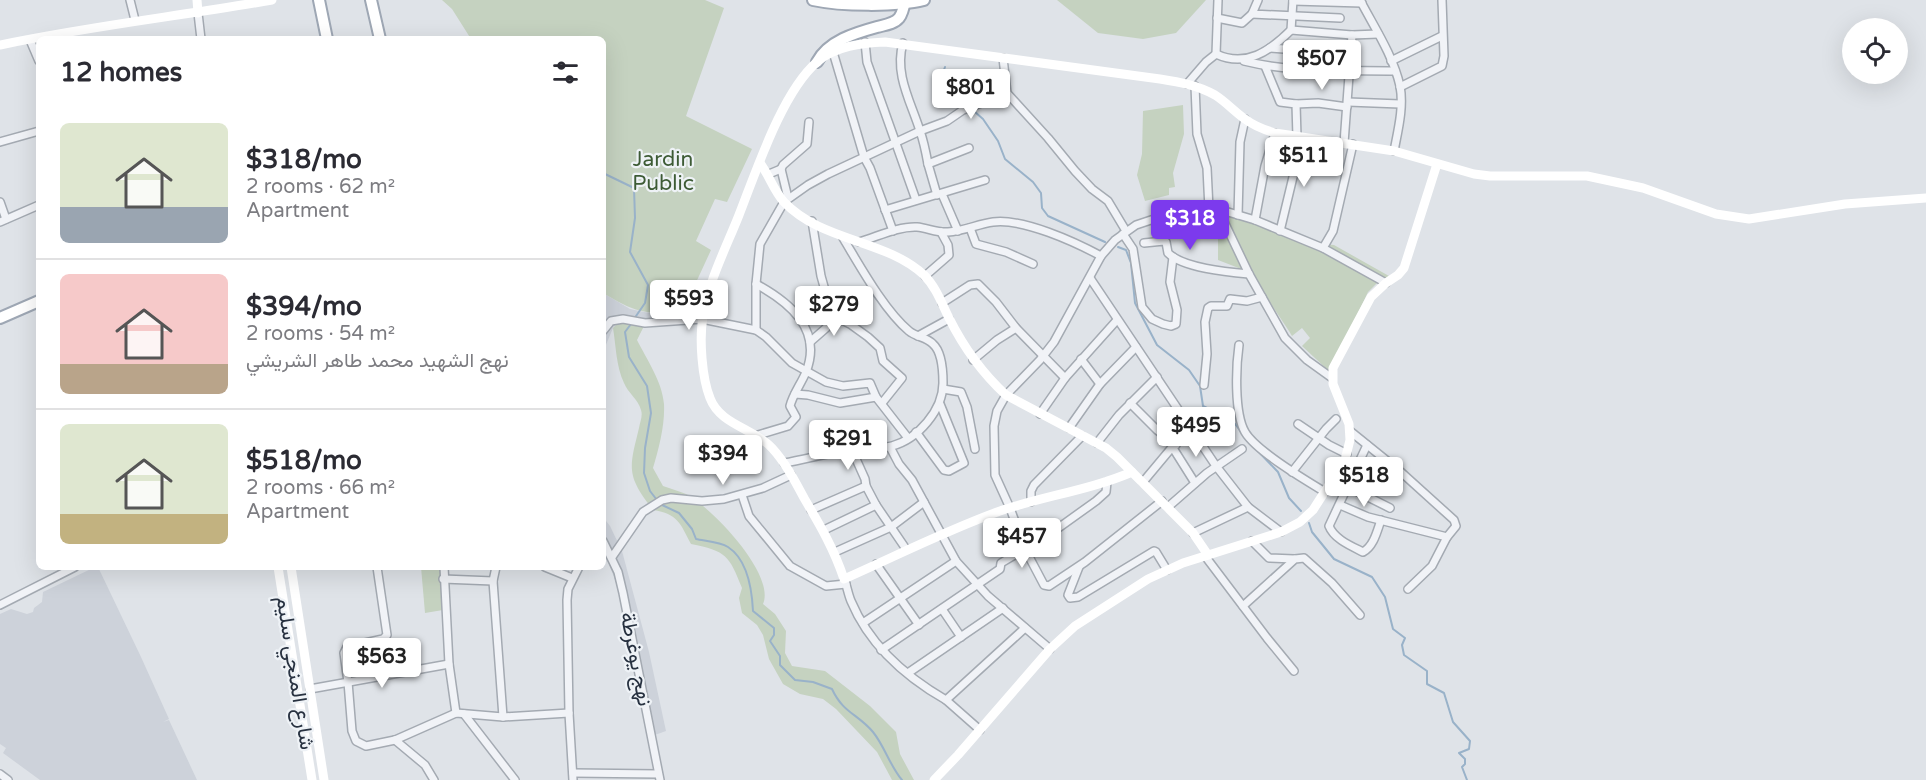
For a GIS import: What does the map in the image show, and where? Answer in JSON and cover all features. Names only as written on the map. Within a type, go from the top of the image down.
[{"type":"main road","points":[[319,0],[326,36]]},
{"type":"main road","points":[[371,0],[382,36]]},
{"type":"main road","points":[[813,0],[844,3],[924,0]]},
{"type":"main road","points":[[817,62],[826,49],[839,41],[858,32],[894,22],[899,18],[905,2]]},
{"type":"main road","points":[[0,318],[36,302]]},
{"type":"street","points":[[130,0],[135,20]]},
{"type":"street","points":[[197,0],[201,36]]},
{"type":"street","points":[[51,36],[135,20],[198,13],[272,0]]},
{"type":"street","points":[[1216,54],[1218,0]]},
{"type":"street","points":[[1216,18],[1242,23],[1252,14],[1258,0]]},
{"type":"street","points":[[1400,87],[1442,66],[1444,56],[1442,0]]},
{"type":"street","points":[[1291,30],[1293,1],[1361,2],[1391,61],[1400,87],[1400,122],[1394,151]]},
{"type":"street","points":[[1252,14],[1341,18]]},
{"type":"street","points":[[1241,60],[1255,58],[1291,30],[1352,35],[1378,34]]},
{"type":"street","points":[[1323,248],[1333,231],[1349,143],[1348,105],[1352,35]]},
{"type":"street","points":[[1391,61],[1442,36]]},
{"type":"street","points":[[0,45],[36,39]]},
{"type":"street","points":[[30,40],[36,54]]},
{"type":"street","points":[[865,42],[867,62],[916,200]]},
{"type":"street","points":[[980,730],[946,700],[881,650],[851,601],[836,552],[784,463],[773,448],[758,435],[719,414],[710,398],[703,363],[702,319],[717,271],[760,163],[787,104],[817,62],[833,52],[865,42],[903,43],[1033,63],[1094,68],[1191,85],[1218,97],[1245,119],[1275,134],[1394,151],[1474,174],[1603,178],[1642,188],[1716,214],[1749,219],[1845,204],[1926,198]]},
{"type":"street","points":[[903,43],[899,56],[900,69],[928,164],[958,231]]},
{"type":"street","points":[[1270,48],[1351,54]]},
{"type":"street","points":[[833,52],[864,157],[893,231]]},
{"type":"street","points":[[1216,54],[1227,59],[1265,66],[1395,71]]},
{"type":"street","points":[[1209,209],[1209,180],[1197,134],[1191,85],[1206,62],[1216,54]]},
{"type":"street","points":[[1003,58],[1007,93],[1075,171],[1092,189],[1108,201],[1133,249],[1142,307],[1152,319],[1171,326],[1176,324],[1178,316],[1170,282],[1173,257]]},
{"type":"street","points":[[1265,66],[1280,102],[1348,105],[1400,104]]},
{"type":"street","points":[[756,330],[756,284],[760,244],[786,200],[808,185],[864,157],[947,121],[963,110],[1007,93]]},
{"type":"street","points":[[1296,104],[1297,137]]},
{"type":"street","points":[[1238,215],[1240,137],[1245,119]]},
{"type":"street","points":[[769,174],[781,168],[807,144],[809,122]]},
{"type":"street","points":[[0,142],[36,132]]},
{"type":"street","points":[[1255,220],[1265,166],[1275,134]]},
{"type":"street","points":[[1280,231],[1293,177],[1309,139]]},
{"type":"street","points":[[928,164],[969,148]]},
{"type":"street","points":[[760,163],[786,200],[812,221],[843,238],[902,258],[925,276],[973,360],[983,373],[1006,394],[1097,443],[1117,457],[1193,533],[1243,606],[1294,671]]},
{"type":"street","points":[[934,780],[1050,649],[1075,626],[1148,579],[1167,570],[1281,532],[1299,522],[1313,510],[1347,454],[1350,431],[1332,378],[1333,368],[1371,297],[1404,268],[1437,164]]},
{"type":"street","points":[[781,168],[786,200]]},
{"type":"street","points":[[885,210],[985,180]]},
{"type":"street","points":[[0,202],[3,220],[36,206]]},
{"type":"street","points":[[1218,209],[1249,274],[1290,344],[1332,378]]},
{"type":"street","points":[[1242,449],[1079,567],[1047,586],[1040,578],[1025,549],[993,468],[994,426],[997,411],[1006,394],[1044,356],[1069,317],[1101,256],[1124,232],[1166,215],[1218,209],[1255,220],[1323,248],[1386,283]]},
{"type":"street","points":[[810,342],[826,328],[832,315],[821,276],[812,221]]},
{"type":"street","points":[[857,243],[893,231],[916,227],[941,232],[958,231],[993,222],[1015,223],[1064,237],[1101,256]]},
{"type":"street","points":[[970,228],[976,244],[1006,252],[1033,264]]},
{"type":"street","points":[[925,276],[949,255],[950,250],[941,232]]},
{"type":"street","points":[[784,463],[852,450],[891,447],[916,432],[934,414],[940,404],[944,375],[938,351],[930,341],[908,330],[895,317],[843,238]]},
{"type":"street","points":[[1144,243],[1164,240],[1168,253],[1173,257],[1198,266],[1249,274]]},
{"type":"street","points":[[1090,278],[1216,466],[1248,507],[1281,532]]},
{"type":"street","points":[[756,284],[790,307],[804,326],[810,342],[806,372],[790,406],[796,417],[791,424],[782,429],[758,435]]},
{"type":"street","points":[[942,303],[970,285],[978,284],[1065,378]]},
{"type":"street","points":[[1204,385],[1207,354],[1205,322],[1208,308],[1227,306],[1230,299],[1247,301],[1262,297]]},
{"type":"street","points":[[832,315],[868,337],[880,348],[883,362],[902,378],[882,403]]},
{"type":"street","points":[[606,327],[611,321],[623,319],[645,323],[702,319],[756,330],[786,358],[826,382],[843,386],[870,383],[876,397],[908,438]]},
{"type":"street","points":[[918,336],[949,319]]},
{"type":"street","points":[[1040,414],[1065,378],[1117,320]]},
{"type":"street","points":[[973,360],[997,340],[1017,328]]},
{"type":"street","points":[[1239,345],[1236,369],[1241,424],[1251,440],[1292,472],[1325,492]]},
{"type":"street","points":[[1069,428],[1100,384],[1136,347]]},
{"type":"street","points":[[1081,359],[1100,384]]},
{"type":"street","points":[[1097,443],[1119,415],[1157,377]]},
{"type":"street","points":[[943,389],[961,392],[967,407],[975,449]]},
{"type":"street","points":[[795,394],[840,403],[876,397]]},
{"type":"street","points":[[1130,403],[1174,446],[1195,483]]},
{"type":"street","points":[[916,432],[944,470],[949,471],[964,463],[940,404]]},
{"type":"street","points":[[1292,472],[1336,419]]},
{"type":"street","points":[[1298,424],[1318,439],[1347,454]]},
{"type":"street","points":[[1143,482],[1189,427]]},
{"type":"street","points":[[1350,431],[1456,522],[1456,526],[1447,537],[1432,566],[1408,589]]},
{"type":"street","points":[[1031,502],[1031,491],[1034,485],[1083,436]]},
{"type":"street","points":[[1367,445],[1329,526],[1339,538],[1363,552],[1369,548],[1382,520]]},
{"type":"street","points":[[891,447],[899,464],[912,480],[956,561],[978,585],[1050,649]]},
{"type":"street","points":[[852,450],[876,505],[906,549]]},
{"type":"street","points":[[742,495],[749,516],[787,564],[826,586],[845,581],[906,549],[1010,508],[1107,482],[1132,472]]},
{"type":"street","points":[[612,557],[643,512],[662,500],[671,498],[702,501],[742,495],[791,475]]},
{"type":"street","points":[[881,650],[978,585],[1001,568],[1001,563],[1096,501],[1106,492],[1107,482]]},
{"type":"street","points":[[811,510],[866,486]]},
{"type":"street","points":[[1348,487],[1390,508]]},
{"type":"street","points":[[836,552],[891,526],[924,502]]},
{"type":"street","points":[[824,530],[876,505]]},
{"type":"street","points":[[1340,505],[1368,517],[1447,537]]},
{"type":"street","points":[[1193,533],[1248,507]]},
{"type":"street","points":[[1252,542],[1269,558],[1304,558],[1320,571],[1360,615]]},
{"type":"street","name":"نهج يوغرطة","points":[[606,546],[612,557],[623,593],[659,777]]},
{"type":"street","points":[[1079,567],[1068,595],[1070,598],[1078,597],[1154,551],[1167,570]]},
{"type":"street","points":[[1243,606],[1295,559]]},
{"type":"street","points":[[863,623],[956,561]]},
{"type":"street","points":[[876,564],[919,625]]},
{"type":"street","points":[[0,605],[69,570]]},
{"type":"street","name":"شارع المنجي سليم","points":[[278,570],[312,780]]},
{"type":"street","name":"شارع المنجي سليم","points":[[291,570],[324,780]]},
{"type":"street","points":[[377,570],[387,632],[383,639],[345,649],[344,653],[352,731],[356,741],[366,746],[395,740],[460,713],[503,717],[569,713]]},
{"type":"street","points":[[444,570],[449,664],[460,713],[515,780]]},
{"type":"street","points":[[495,570],[493,581],[503,717]]},
{"type":"street","points":[[552,570],[572,578]]},
{"type":"street","points":[[577,570],[568,589],[567,600],[569,713],[573,776],[659,777]]},
{"type":"street","points":[[443,579],[493,581]]},
{"type":"street","points":[[908,673],[1003,608]]},
{"type":"street","points":[[942,609],[961,637]]},
{"type":"street","points":[[946,700],[1025,628]]},
{"type":"street","points":[[310,689],[449,664]]},
{"type":"street","points":[[395,740],[424,765],[434,780]]},
{"type":"street","points":[[0,774],[8,780]]},
{"type":"shaded area","points":[[606,295],[630,309],[649,313],[696,311],[697,322],[644,326],[618,323],[613,328],[606,345]]},
{"type":"shaded area","points":[[606,521],[622,551],[649,652],[666,731],[652,736],[619,590],[606,557]]},
{"type":"shaded area","points":[[89,570],[99,570],[169,719],[163,722],[169,720],[197,780],[40,780],[3,753],[6,748],[0,744],[0,614],[11,609],[27,614],[33,612],[34,608],[42,602],[43,592]]},
{"type":"green space","name":"Jardin Public","points":[[442,0],[705,0],[724,8],[686,116],[752,149],[727,202],[715,199],[696,241],[711,250],[693,289],[684,302],[674,298],[670,313],[635,309],[606,295],[606,36],[469,36],[452,9]]},
{"type":"green space","points":[[1057,0],[1206,0],[1176,33],[1143,39],[1098,33]]},
{"type":"green space","points":[[1183,105],[1184,134],[1173,173],[1175,187],[1169,188],[1169,195],[1145,201],[1137,175],[1142,154],[1143,111]]},
{"type":"green space","points":[[1218,212],[1241,214],[1312,243],[1334,245],[1389,276],[1378,282],[1368,292],[1330,372],[1302,346],[1310,338],[1302,328],[1292,336],[1254,274],[1218,260]]},
{"type":"green space","points":[[618,323],[644,326],[637,340],[663,395],[663,428],[653,468],[663,486],[686,494],[697,501],[739,543],[760,576],[764,591],[763,604],[775,614],[786,631],[785,653],[792,666],[825,671],[870,706],[896,732],[900,754],[914,780],[892,780],[877,752],[836,709],[823,699],[800,694],[783,684],[769,659],[763,635],[757,625],[742,613],[739,598],[742,588],[729,561],[719,552],[691,544],[684,530],[673,517],[653,510],[644,498],[632,471],[633,453],[642,412],[626,387],[619,370],[613,328]]},
{"type":"green space","points":[[421,570],[446,570],[449,609],[425,613]]},
{"type":"waterway","points":[[945,67],[941,78],[948,93],[956,95],[964,102]]},
{"type":"waterway","points":[[975,112],[983,119],[998,141],[1005,159],[1033,182],[1041,193],[1042,208],[1048,216],[1105,242]]},
{"type":"waterway","points":[[606,174],[634,188],[635,218],[630,252],[648,285],[645,303],[634,319]]},
{"type":"waterway","points":[[1118,247],[1126,250],[1131,263],[1135,303],[1157,345],[1189,370],[1200,386],[1203,406],[1229,416],[1242,433]]},
{"type":"waterway","points":[[631,324],[625,332],[629,357],[647,386],[651,413],[645,448],[644,473],[650,491],[660,504],[679,513],[692,529],[696,539],[721,544],[735,553],[748,576],[753,611],[774,628],[774,635],[770,641],[780,656],[780,665],[795,680],[813,682],[832,689],[841,703],[873,732],[902,780]]},
{"type":"waterway","points":[[1254,447],[1278,472],[1289,498],[1301,511]]},
{"type":"waterway","points":[[1309,523],[1312,532],[1334,559],[1372,577],[1385,597],[1393,629],[1405,638],[1402,645],[1404,655],[1427,671],[1427,684],[1444,693],[1453,722],[1470,741],[1469,749],[1459,753],[1465,759],[1462,767],[1467,780]]}]
